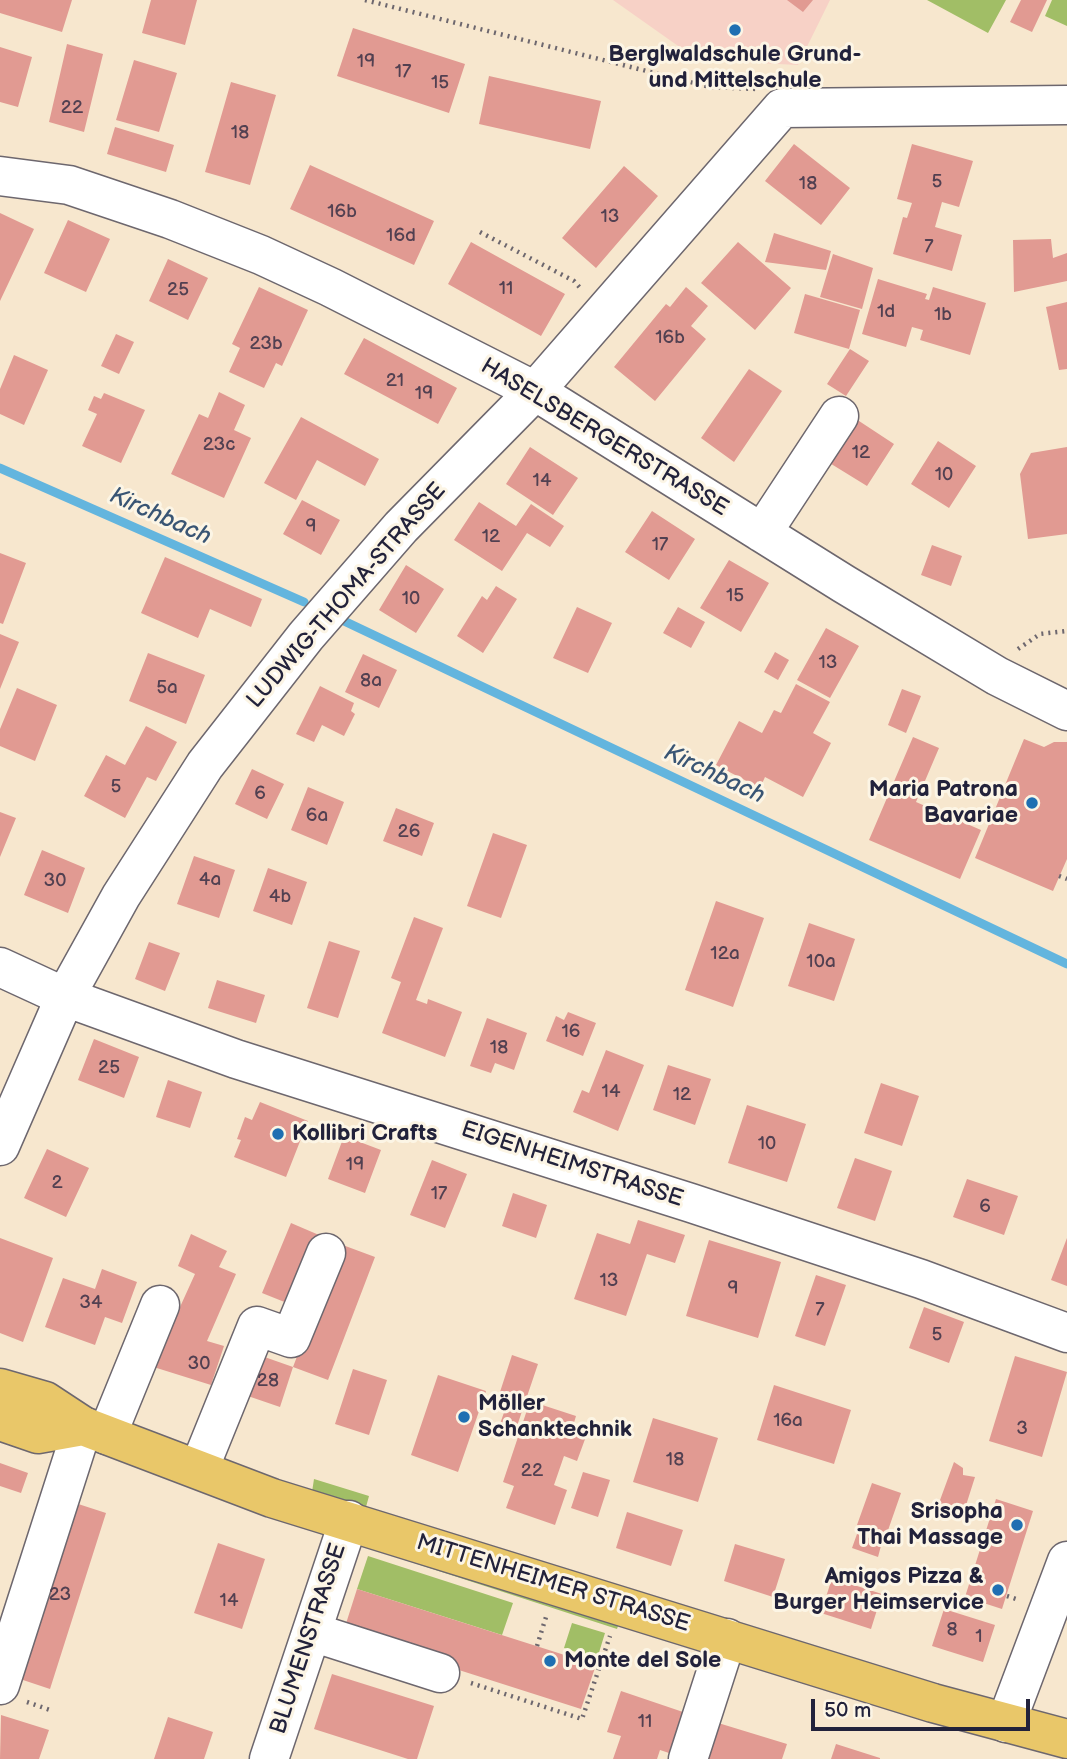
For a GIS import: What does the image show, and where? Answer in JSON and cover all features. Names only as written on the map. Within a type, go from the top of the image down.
[{"type":"main road","name":"MITTENHEIMER STRASSE","points":[[0,1388],[45,1401],[95,1431],[271,1497],[1006,1723],[1057,1745]]},
{"type":"main road","points":[[0,1422],[37,1434],[95,1431]]},
{"type":"street","points":[[771,99],[1067,105]]},
{"type":"street","name":"LUDWIG-THOMA-STRASSE","points":[[0,1146],[65,997],[121,896],[214,754],[306,636],[401,527],[535,391],[771,99]]},
{"type":"street","name":"HASELSBERGERSTRASSE","points":[[0,176],[69,185],[170,219],[248,250],[535,391],[998,676],[1067,711]]},
{"type":"street","points":[[762,533],[839,416]]},
{"type":"street","name":"EIGENHEIMSTRASSE","points":[[0,967],[65,997],[236,1059],[921,1279],[1067,1334]]},
{"type":"street","points":[[199,1469],[257,1326],[291,1339],[326,1253]]},
{"type":"street","points":[[0,1685],[95,1431],[160,1305]]},
{"type":"street","name":"BLUMENSTRASSE","points":[[280,1756],[312,1632],[348,1520]]},
{"type":"street","points":[[1006,1723],[1067,1561]]},
{"type":"street","points":[[312,1632],[440,1673]]},
{"type":"street","points":[[688,1759],[727,1638]]},
{"type":"path","points":[[365,0],[710,87],[771,99]]},
{"type":"path","points":[[480,232],[574,281],[589,298]]},
{"type":"path","points":[[1013,654],[1040,634],[1067,631]]},
{"type":"path","points":[[1059,876],[1067,880]]},
{"type":"path","points":[[537,1646],[548,1611]]},
{"type":"path","points":[[440,1673],[582,1719],[612,1632]]},
{"type":"shaded area","name":"Berglwaldschule Grund- und Mittelschule","points":[[613,0],[830,0],[798,65],[698,60]]},
{"type":"green space","points":[[927,0],[1006,0],[988,33]]},
{"type":"green space","points":[[1052,0],[1067,0],[1067,26],[1045,16]]},
{"type":"green space","points":[[314,1479],[369,1496],[366,1507],[312,1492]]},
{"type":"green space","points":[[373,1544],[619,1623],[617,1629],[371,1549]]},
{"type":"green space","points":[[368,1556],[513,1603],[502,1635],[357,1589]]},
{"type":"green space","points":[[572,1623],[605,1633],[597,1659],[564,1648]]},
{"type":"building","points":[[0,0],[72,0],[62,32],[0,13]]},
{"type":"building","points":[[151,0],[197,0],[185,45],[142,33]]},
{"type":"building","points":[[787,0],[813,0],[803,12]]},
{"type":"building","points":[[1021,0],[1047,0],[1032,32],[1010,22]]},
{"type":"building","points":[[353,28],[465,64],[449,113],[337,76]]},
{"type":"building","points":[[67,44],[103,54],[84,132],[49,122]]},
{"type":"building","points":[[0,47],[32,57],[18,107],[0,102]]},
{"type":"building","points":[[134,60],[177,73],[159,132],[116,120]]},
{"type":"building","points":[[489,76],[601,101],[590,149],[479,124]]},
{"type":"building","points":[[231,82],[276,95],[250,185],[205,172]]},
{"type":"building","points":[[115,127],[174,145],[166,172],[107,154]]},
{"type":"building","points":[[794,144],[850,188],[821,225],[765,181]]},
{"type":"building","points":[[912,144],[973,161],[959,207],[942,202],[935,227],[962,235],[952,271],[893,254],[903,217],[907,218],[912,203],[897,199]]},
{"type":"building","points":[[310,165],[434,221],[414,265],[290,209]]},
{"type":"building","points":[[624,166],[658,196],[596,268],[562,238]]},
{"type":"building","points":[[0,213],[34,229],[0,301]]},
{"type":"building","points":[[68,220],[110,239],[86,292],[44,273]]},
{"type":"building","points":[[774,233],[831,251],[826,270],[765,262]]},
{"type":"building","points":[[1051,239],[1053,258],[1067,253],[1067,281],[1014,292],[1013,240]]},
{"type":"building","points":[[471,242],[565,294],[541,336],[448,284]]},
{"type":"building","points":[[738,242],[791,288],[755,330],[701,283]]},
{"type":"building","points":[[833,254],[873,268],[862,309],[820,297]]},
{"type":"building","points":[[168,259],[208,278],[188,320],[149,301]]},
{"type":"building","points":[[878,279],[927,294],[925,299],[929,300],[933,287],[986,303],[970,355],[920,340],[923,330],[912,327],[906,347],[862,334]]},
{"type":"building","points":[[259,287],[308,310],[282,366],[276,363],[264,388],[229,372],[240,348],[232,344]]},
{"type":"building","points":[[686,287],[708,306],[691,326],[706,339],[655,401],[614,367],[666,304],[670,307]]},
{"type":"building","points":[[805,294],[860,310],[849,349],[794,333]]},
{"type":"building","points":[[1067,302],[1067,369],[1059,370],[1046,307]]},
{"type":"building","points":[[116,334],[134,342],[119,374],[101,366]]},
{"type":"building","points":[[364,338],[457,388],[438,424],[344,374]]},
{"type":"building","points":[[850,349],[869,361],[846,396],[827,384]]},
{"type":"building","points":[[14,355],[48,370],[24,425],[0,414],[0,389]]},
{"type":"building","points":[[749,369],[782,391],[734,462],[701,438]]},
{"type":"building","points":[[219,392],[245,405],[234,430],[251,438],[224,498],[171,474],[199,414],[208,418]]},
{"type":"building","points":[[104,393],[145,410],[121,463],[82,446],[97,414],[88,410],[94,396],[101,399]]},
{"type":"building","points":[[301,417],[379,459],[365,486],[317,460],[296,500],[264,483]]},
{"type":"building","points":[[856,419],[894,444],[867,486],[828,462]]},
{"type":"building","points":[[938,441],[976,466],[949,508],[911,484]]},
{"type":"building","points":[[530,447],[578,478],[553,515],[506,484]]},
{"type":"building","points":[[1067,447],[1067,534],[1028,539],[1020,474],[1031,453]]},
{"type":"building","points":[[302,500],[340,520],[321,555],[283,534]]},
{"type":"building","points":[[479,502],[516,526],[531,504],[564,526],[550,547],[527,533],[502,571],[454,540]]},
{"type":"building","points":[[652,511],[695,539],[669,580],[625,552]]},
{"type":"building","points":[[932,545],[962,556],[951,586],[921,575]]},
{"type":"building","points":[[0,553],[26,563],[3,624],[0,623]]},
{"type":"building","points":[[165,557],[262,599],[251,627],[210,609],[198,638],[141,613]]},
{"type":"building","points":[[729,560],[769,583],[741,632],[700,608]]},
{"type":"building","points":[[406,565],[444,589],[416,633],[379,610]]},
{"type":"building","points":[[496,586],[517,599],[483,653],[457,636],[482,596],[487,600]]},
{"type":"building","points":[[577,607],[612,623],[588,673],[553,658]]},
{"type":"building","points":[[678,607],[705,622],[691,648],[663,633]]},
{"type":"building","points":[[826,628],[859,646],[830,698],[797,680]]},
{"type":"building","points":[[0,634],[19,642],[0,689]]},
{"type":"building","points":[[775,652],[789,660],[778,680],[764,672]]},
{"type":"building","points":[[148,653],[205,675],[186,724],[129,701]]},
{"type":"building","points":[[363,654],[397,670],[379,708],[345,692]]},
{"type":"building","points":[[796,684],[830,702],[813,733],[831,743],[803,797],[765,777],[760,788],[716,765],[739,721],[762,733],[774,710],[781,713]]},
{"type":"building","points":[[320,686],[354,703],[351,711],[355,714],[344,736],[322,725],[314,742],[296,734]]},
{"type":"building","points":[[17,688],[57,705],[35,761],[0,746],[0,729]]},
{"type":"building","points":[[902,689],[921,696],[906,733],[888,725]]},
{"type":"building","points":[[146,726],[177,742],[156,781],[147,777],[125,818],[84,796],[106,755],[125,765]]},
{"type":"building","points":[[913,737],[939,748],[916,802],[981,830],[960,879],[869,840]]},
{"type":"building","name":"Maria Patrona Bavariae","points":[[1024,739],[1044,747],[1054,742],[1067,742],[1067,859],[1053,891],[975,858]]},
{"type":"building","points":[[252,769],[284,784],[267,819],[235,804]]},
{"type":"building","points":[[308,787],[344,802],[327,845],[291,830]]},
{"type":"building","points":[[396,808],[434,823],[422,856],[383,841]]},
{"type":"building","points":[[0,812],[16,818],[0,857]]},
{"type":"building","points":[[493,833],[527,845],[501,918],[467,906]]},
{"type":"building","points":[[42,850],[85,868],[68,913],[24,895]]},
{"type":"building","points":[[194,856],[235,870],[219,918],[177,904]]},
{"type":"building","points":[[268,868],[307,882],[292,925],[253,911]]},
{"type":"building","points":[[716,901],[764,918],[733,1007],[685,990]]},
{"type":"building","points":[[414,917],[443,928],[416,1000],[427,1004],[428,999],[462,1012],[445,1057],[382,1033],[401,982],[391,978]]},
{"type":"building","points":[[809,923],[855,939],[834,1001],[788,986]]},
{"type":"building","points":[[329,941],[360,951],[338,1018],[307,1008]]},
{"type":"building","points":[[149,942],[180,953],[165,991],[135,979]]},
{"type":"building","points":[[217,980],[265,995],[256,1023],[208,1008]]},
{"type":"building","points":[[568,1012],[596,1023],[583,1056],[546,1041],[556,1016],[564,1020]]},
{"type":"building","points":[[487,1018],[527,1033],[514,1070],[495,1063],[491,1073],[470,1066]]},
{"type":"building","points":[[94,1039],[139,1057],[124,1098],[78,1080]]},
{"type":"building","points":[[606,1050],[644,1065],[618,1131],[573,1112],[582,1090],[589,1093]]},
{"type":"building","points":[[668,1065],[711,1079],[695,1125],[653,1110]]},
{"type":"building","points":[[168,1080],[202,1092],[190,1128],[156,1117]]},
{"type":"building","points":[[881,1083],[919,1096],[902,1146],[864,1133]]},
{"type":"building","points":[[260,1102],[308,1121],[286,1177],[234,1157],[241,1140],[237,1139],[245,1117],[252,1120]]},
{"type":"building","points":[[747,1105],[806,1124],[787,1182],[728,1163]]},
{"type":"building","points":[[344,1136],[381,1150],[365,1193],[328,1179]]},
{"type":"building","points":[[47,1149],[89,1168],[66,1217],[24,1198]]},
{"type":"building","points":[[855,1158],[892,1171],[875,1221],[837,1208]]},
{"type":"building","points":[[432,1160],[467,1174],[445,1228],[410,1215]]},
{"type":"building","points":[[967,1179],[1018,1196],[1004,1235],[953,1217]]},
{"type":"building","points":[[513,1193],[547,1205],[536,1238],[502,1226]]},
{"type":"building","points":[[638,1220],[685,1235],[675,1263],[647,1254],[626,1316],[574,1299],[597,1233],[630,1244]]},
{"type":"building","points":[[291,1223],[326,1238],[297,1307],[262,1293]]},
{"type":"building","points":[[191,1234],[227,1251],[219,1267],[236,1274],[207,1341],[224,1346],[211,1385],[144,1364],[170,1329],[195,1274],[178,1266]]},
{"type":"building","points":[[0,1238],[53,1258],[23,1342],[0,1333]]},
{"type":"building","points":[[1067,1238],[1067,1286],[1051,1280]]},
{"type":"building","points":[[709,1240],[781,1262],[758,1338],[686,1316]]},
{"type":"building","points":[[340,1244],[375,1257],[328,1380],[293,1367]]},
{"type":"building","points":[[102,1269],[137,1282],[122,1323],[105,1317],[95,1345],[45,1327],[63,1278],[95,1289]]},
{"type":"building","points":[[816,1275],[846,1285],[825,1346],[795,1336]]},
{"type":"building","points":[[924,1307],[964,1322],[949,1363],[909,1348]]},
{"type":"building","points":[[256,1354],[293,1367],[280,1407],[242,1394]]},
{"type":"building","points":[[512,1355],[538,1364],[516,1429],[500,1424],[510,1395],[500,1392]]},
{"type":"building","points":[[1015,1356],[1067,1372],[1042,1457],[989,1441]]},
{"type":"building","points":[[353,1369],[387,1380],[369,1435],[335,1424]]},
{"type":"building","points":[[438,1375],[486,1391],[458,1472],[411,1455]]},
{"type":"building","points":[[774,1385],[851,1410],[834,1464],[757,1440]]},
{"type":"building","points":[[530,1401],[576,1416],[573,1426],[588,1431],[577,1461],[564,1456],[554,1485],[567,1490],[555,1525],[506,1508],[514,1486],[503,1482]]},
{"type":"building","points":[[653,1418],[718,1438],[698,1502],[633,1482]]},
{"type":"building","points":[[954,1462],[963,1468],[963,1475],[975,1477],[961,1521],[936,1511]]},
{"type":"building","points":[[0,1463],[28,1473],[21,1493],[0,1486]]},
{"type":"building","points":[[583,1472],[610,1480],[598,1517],[571,1508]]},
{"type":"building","points":[[872,1483],[901,1493],[886,1536],[857,1525]]},
{"type":"building","points":[[996,1499],[1033,1511],[1002,1609],[965,1597]]},
{"type":"building","points":[[69,1501],[106,1513],[50,1689],[14,1677]]},
{"type":"building","points":[[627,1512],[683,1530],[671,1566],[616,1548]]},
{"type":"building","points":[[857,1534],[882,1542],[878,1557],[852,1548]]},
{"type":"building","points":[[218,1543],[265,1559],[242,1629],[194,1613]]},
{"type":"building","points":[[735,1544],[785,1559],[773,1597],[724,1581]]},
{"type":"building","points":[[832,1578],[882,1594],[871,1629],[821,1613]]},
{"type":"building","points":[[357,1589],[596,1665],[581,1709],[343,1633]]},
{"type":"building","points":[[944,1609],[995,1625],[983,1662],[932,1646]]},
{"type":"building","points":[[332,1674],[434,1706],[417,1759],[408,1759],[314,1729]]},
{"type":"building","points":[[621,1691],[683,1712],[669,1753],[660,1750],[657,1759],[613,1759],[621,1736],[607,1732]]},
{"type":"building","points":[[1,1715],[49,1730],[39,1759],[0,1759]]},
{"type":"building","points":[[168,1717],[213,1732],[204,1759],[154,1759]]},
{"type":"building","points":[[715,1722],[787,1744],[782,1759],[703,1759]]},
{"type":"building","points":[[836,1744],[880,1758],[880,1759],[831,1759]]},
{"type":"waterway","name":"Kirchbach","points":[[0,468],[304,602]]},
{"type":"waterway","name":"Kirchbach","points":[[344,621],[1067,964]]},
{"type":"place","name":"Berglwaldschule Grund- und Mittelschule","points":[[735,30]]},
{"type":"place","name":"Maria Patrona Bavariae","points":[[1032,803]]},
{"type":"place","name":"Kollibri Crafts","points":[[278,1134]]},
{"type":"place","name":"Möller Schanktechnik","points":[[464,1417]]},
{"type":"place","name":"Srisopha Thai Massage","points":[[1017,1525]]},
{"type":"place","name":"Amigos Pizza & Burger Heimservice","points":[[998,1590]]},
{"type":"place","name":"Monte del Sole","points":[[550,1661]]}]
